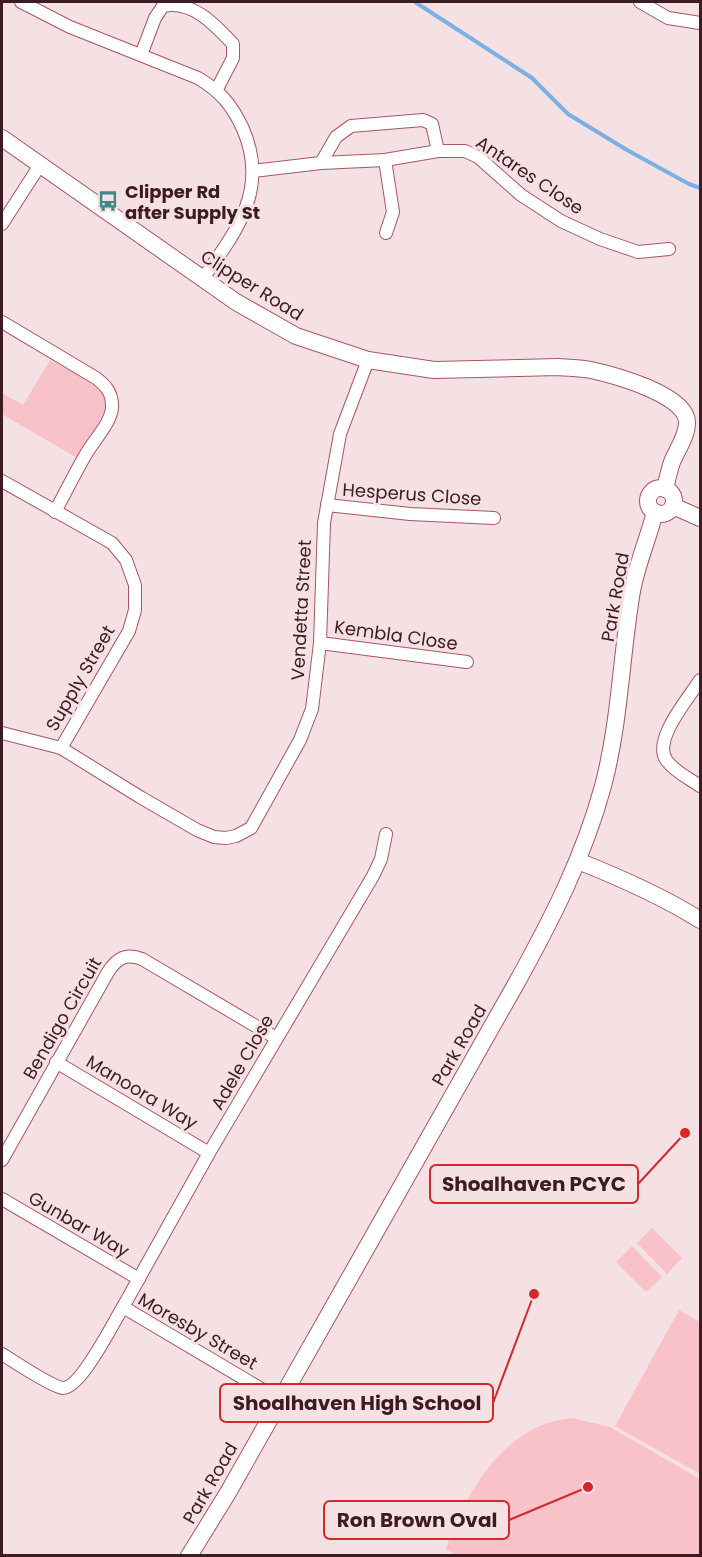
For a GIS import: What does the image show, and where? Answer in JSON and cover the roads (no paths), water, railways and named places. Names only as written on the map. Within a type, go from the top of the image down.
[{"type":"street","points":[[21,2],[70,27],[187,72],[217,89],[238,118],[247,142],[253,171],[252,187],[246,207],[226,245],[203,278]]},
{"type":"street","points":[[141,55],[159,10],[175,2],[194,6],[201,10],[233,44],[233,58],[217,89]]},
{"type":"street","points":[[640,2],[668,18],[700,23]]},
{"type":"street","points":[[321,163],[336,137],[351,126],[423,120],[432,124],[438,151]]},
{"type":"street","name":"Clipper Road","points":[[2,138],[254,313],[296,336],[368,360],[434,370],[559,367],[591,370],[648,387],[681,407],[686,414],[686,431],[671,465],[664,489]]},
{"type":"street","name":"Antares Close","points":[[253,171],[321,163],[385,160],[438,151],[465,151],[478,157],[521,195],[561,221],[600,239],[638,252],[669,249]]},
{"type":"street","points":[[385,160],[393,212],[386,233]]},
{"type":"street","points":[[2,224],[40,165]]},
{"type":"street","points":[[2,322],[96,378],[109,392],[112,406],[110,418],[86,455],[55,512]]},
{"type":"street","name":"Vendetta Street","points":[[2,733],[61,748],[197,830],[214,837],[236,836],[251,828],[300,740],[312,709],[320,643],[324,523],[340,434],[368,360]]},
{"type":"street","name":"Supply Street","points":[[2,481],[112,543],[126,560],[135,585],[135,610],[129,631],[61,748]]},
{"type":"street","points":[[664,489],[673,495],[673,506],[666,513],[655,512],[649,504],[649,499],[655,490],[664,489]]},
{"type":"street","name":"Hesperus Close","points":[[327,506],[411,514],[494,518]]},
{"type":"street","points":[[673,506],[700,518]]},
{"type":"street","name":"Park Road","points":[[189,1556],[522,973],[548,926],[579,861],[595,814],[608,763],[619,704],[632,592],[655,512]]},
{"type":"street","name":"Kembla Close","points":[[320,643],[467,662]]},
{"type":"street","points":[[700,680],[669,728],[662,742],[662,749],[671,766],[700,786]]},
{"type":"street","name":"Adele Close","points":[[123,1307],[209,1153],[374,876],[381,859],[386,834]]},
{"type":"street","points":[[579,861],[633,883],[700,920]]},
{"type":"street","name":"Bendigo Circuit","points":[[2,1160],[56,1062],[118,959],[130,956],[142,959],[276,1038]]},
{"type":"street","name":"Manoora Way","points":[[56,1062],[209,1153]]},
{"type":"street","name":"Gunbar Way","points":[[2,1199],[139,1279]]},
{"type":"street","name":"Moresby Street","points":[[2,1354],[63,1388],[73,1384],[83,1374],[123,1307],[280,1400]]},
{"type":"waterway","points":[[415,2],[532,78],[568,114],[627,150],[700,188]]},
{"type":"place","name":"Clipper Rd after Supply St","points":[[108,201]]},
{"type":"place","name":"Shoalhaven PCYC","points":[[685,1133]]},
{"type":"place","name":"Shoalhaven High School","points":[[534,1294]]},
{"type":"place","name":"Ron Brown Oval","points":[[588,1487]]}]
